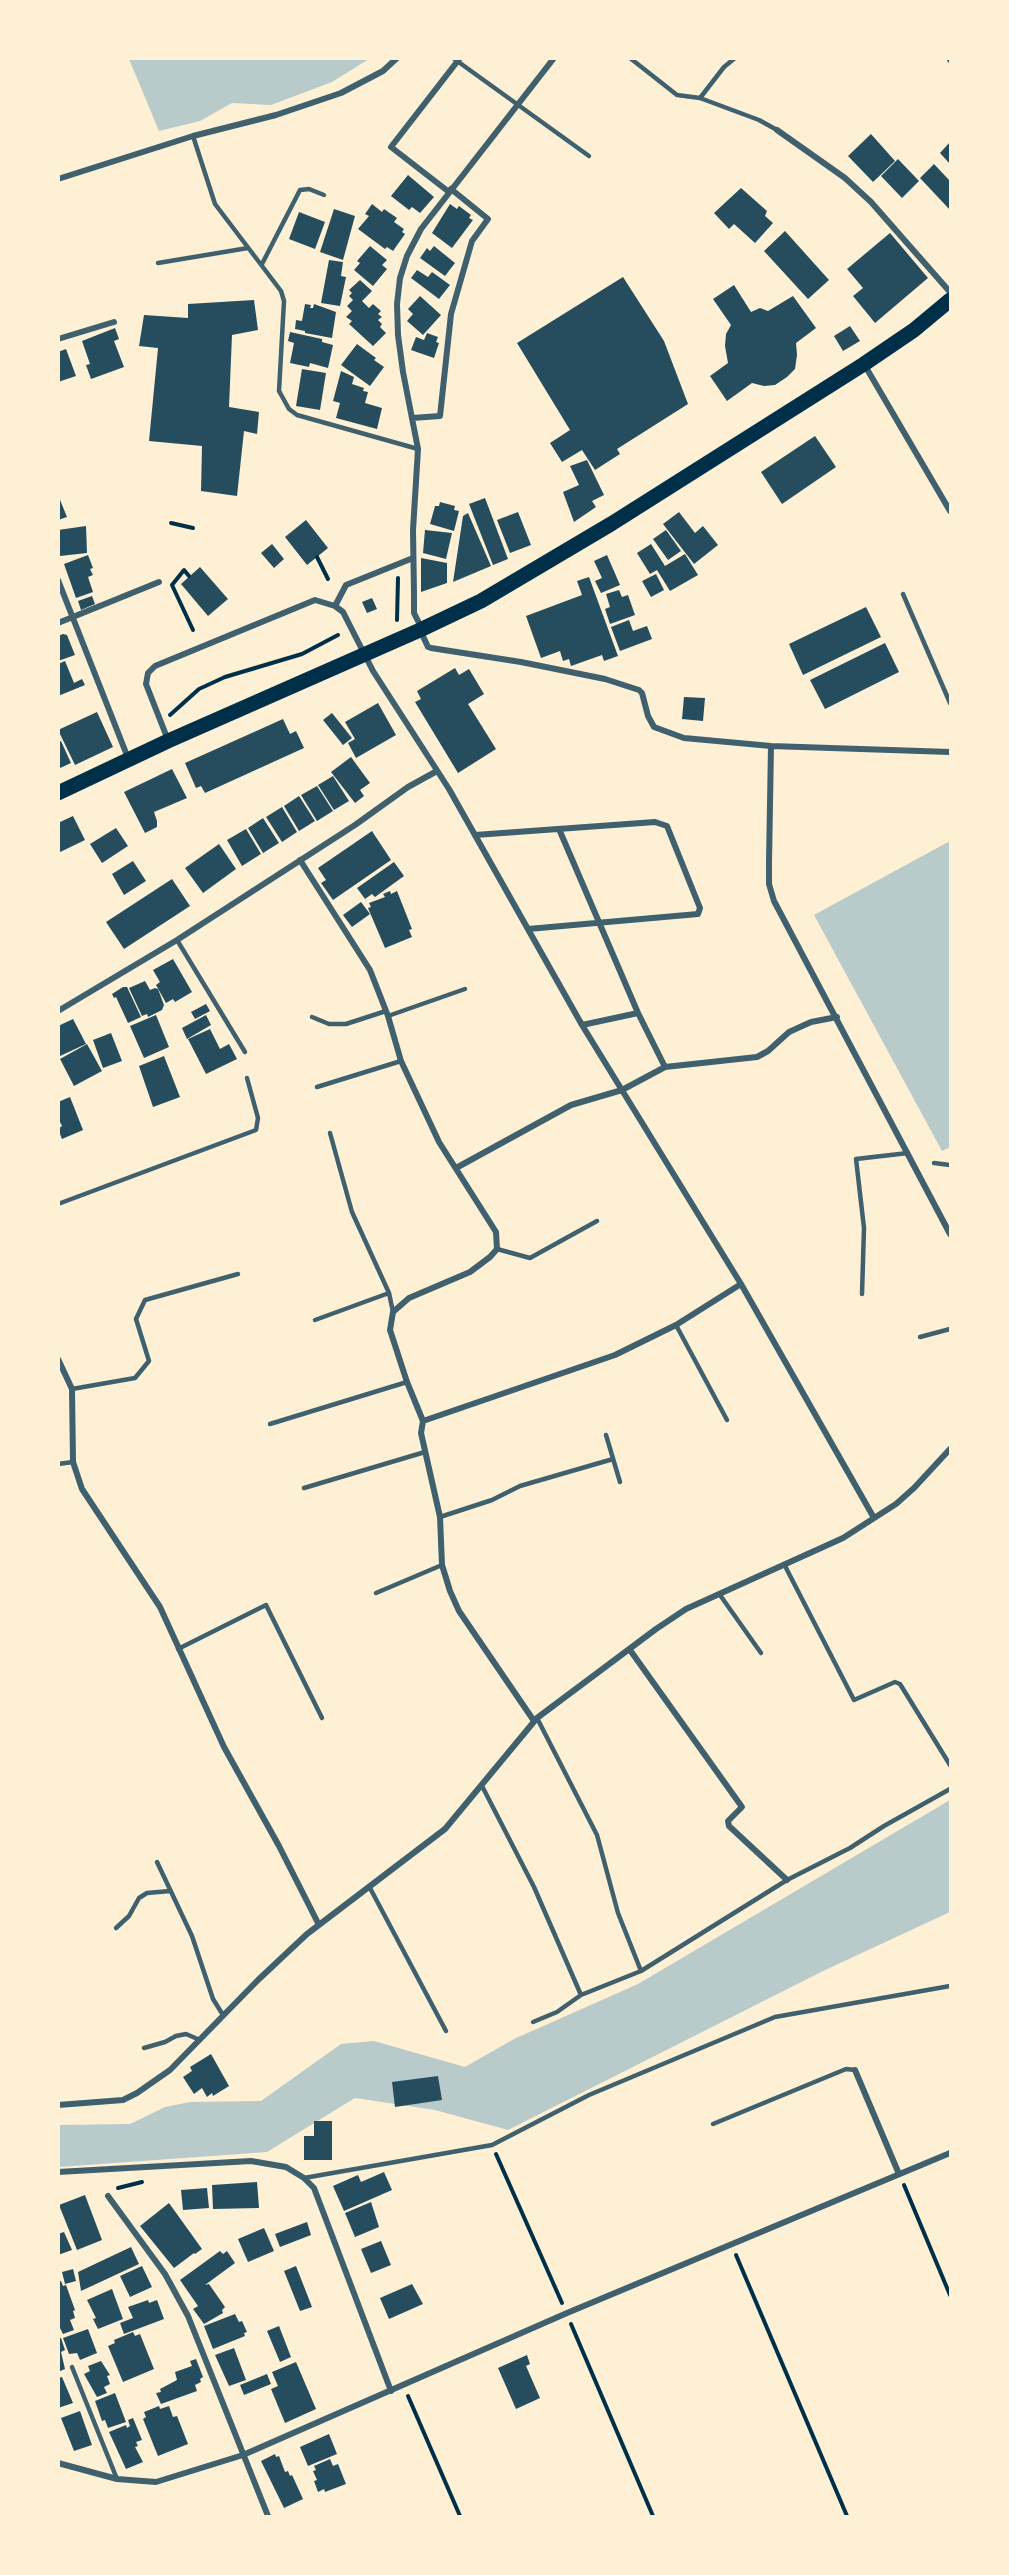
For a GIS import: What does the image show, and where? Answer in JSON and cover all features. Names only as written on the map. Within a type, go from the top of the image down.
[{"type":"main road","points":[[58,793],[168,741],[421,630],[516,581],[864,364],[914,330],[951,300]]},
{"type":"street","points":[[58,178],[193,136],[276,115],[341,93],[383,71],[397,58]]},
{"type":"street","points":[[554,58],[421,229],[407,256],[400,278],[397,304],[398,335],[418,448],[413,558],[414,613],[428,647],[521,662],[605,680],[639,690],[654,727],[684,738],[771,746],[951,752]]},
{"type":"street","points":[[412,418],[440,416],[451,314],[472,241],[488,219],[391,147],[457,60]]},
{"type":"street","points":[[777,130],[845,178],[871,202],[951,291]]},
{"type":"street","points":[[58,339],[114,322]]},
{"type":"street","points":[[864,364],[951,511]]},
{"type":"street","points":[[335,606],[346,585],[413,558]]},
{"type":"street","points":[[58,580],[128,759]]},
{"type":"street","points":[[58,623],[159,582]]},
{"type":"street","points":[[168,741],[146,684],[148,674],[155,666],[315,600],[335,606],[343,612],[364,655],[475,835],[582,1025],[741,1284],[874,1518]]},
{"type":"street","points":[[771,746],[769,884],[774,902],[951,1234]]},
{"type":"street","points":[[58,1011],[177,940],[408,787],[437,771]]},
{"type":"street","points":[[475,835],[655,822],[667,826],[700,908],[698,914],[528,929]]},
{"type":"street","points":[[559,829],[638,1013],[665,1067]]},
{"type":"street","points":[[300,860],[370,970],[387,1013],[401,1061],[443,1149],[496,1232],[497,1249],[470,1272],[409,1298],[393,1312],[390,1330],[423,1421],[421,1433],[440,1517],[442,1565],[450,1591],[459,1611],[535,1719]]},
{"type":"street","points":[[582,1025],[638,1013]]},
{"type":"street","points":[[456,1168],[571,1105],[622,1090],[665,1067],[758,1057],[768,1052],[789,1032],[811,1022],[837,1017]]},
{"type":"street","points":[[423,1421],[615,1355],[676,1325],[741,1284]]},
{"type":"street","points":[[58,1359],[72,1389],[73,1462],[82,1489],[160,1607],[224,1748],[279,1846],[319,1925]]},
{"type":"street","points":[[58,2106],[123,2100],[170,2070],[258,1980],[319,1925],[445,1829],[535,1719],[686,1609],[843,1538],[874,1518],[914,1488],[951,1449]]},
{"type":"street","points":[[630,1650],[742,1807],[728,1821],[729,1826],[787,1880]]},
{"type":"street","points":[[855,2070],[900,2174]]},
{"type":"street","points":[[58,2463],[117,2479],[156,2482],[243,2455],[567,2313],[951,2153]]},
{"type":"street","points":[[58,2173],[250,2161],[286,2167],[304,2178],[314,2188],[391,2391]]},
{"type":"street","points":[[108,2196],[165,2274],[188,2316],[268,2517]]},
{"type":"lane","points":[[630,58],[677,95],[700,98],[759,120],[777,130]]},
{"type":"lane","points":[[700,98],[724,67],[735,58]]},
{"type":"lane","points":[[457,60],[517,106],[589,156]]},
{"type":"lane","points":[[193,136],[215,204],[281,291],[284,301],[279,391],[289,409],[297,415],[418,448]]},
{"type":"lane","points":[[262,264],[300,190],[309,189],[324,195]]},
{"type":"lane","points":[[158,263],[248,249]]},
{"type":"lane","points":[[903,594],[951,703]]},
{"type":"lane","points":[[177,940],[245,1052]]},
{"type":"lane","points":[[312,1017],[329,1024],[346,1024],[465,989]]},
{"type":"lane","points":[[317,1087],[401,1061]]},
{"type":"lane","points":[[58,1204],[256,1130],[258,1118],[247,1078]]},
{"type":"lane","points":[[330,1133],[352,1212],[389,1293],[393,1312]]},
{"type":"lane","points":[[862,1294],[864,1228],[856,1160],[908,1153]]},
{"type":"lane","points":[[934,1162],[951,1166]]},
{"type":"lane","points":[[497,1249],[530,1258],[597,1221]]},
{"type":"lane","points":[[72,1389],[135,1378],[149,1361],[136,1319],[145,1300],[238,1274]]},
{"type":"lane","points":[[315,1320],[389,1293]]},
{"type":"lane","points":[[676,1325],[727,1420]]},
{"type":"lane","points":[[920,1337],[951,1329]]},
{"type":"lane","points":[[270,1424],[407,1382]]},
{"type":"lane","points":[[606,1435],[620,1482]]},
{"type":"lane","points":[[304,1488],[425,1452]]},
{"type":"lane","points":[[440,1517],[492,1500],[520,1486],[613,1459]]},
{"type":"lane","points":[[58,1464],[73,1462]]},
{"type":"lane","points":[[784,1564],[854,1701],[896,1682],[900,1684],[951,1765]]},
{"type":"lane","points":[[376,1593],[442,1565]]},
{"type":"lane","points":[[720,1595],[761,1653]]},
{"type":"lane","points":[[178,1649],[266,1605],[322,1718]]},
{"type":"lane","points":[[535,1719],[597,1835],[618,1913],[641,1971]]},
{"type":"lane","points":[[482,1786],[529,1877],[581,1995]]},
{"type":"lane","points":[[533,2022],[557,2013],[581,1995],[641,1971],[787,1880],[850,1848],[884,1826],[951,1789]]},
{"type":"lane","points":[[157,1862],[192,1936],[213,1999],[223,2015]]},
{"type":"lane","points":[[370,1888],[446,2031]]},
{"type":"lane","points":[[116,1929],[129,1916],[139,1898],[147,1893],[170,1891]]},
{"type":"lane","points":[[304,2178],[492,2145],[589,2095],[775,2016],[951,1986]]},
{"type":"lane","points":[[144,2048],[186,2034],[200,2040]]},
{"type":"lane","points":[[713,2124],[846,2069],[855,2070]]},
{"type":"lane","points":[[72,2367],[117,2479]]},
{"type":"path","points":[[171,523],[193,528]]},
{"type":"path","points":[[317,557],[328,579]]},
{"type":"path","points":[[189,576],[184,570],[172,585],[193,630]]},
{"type":"path","points":[[397,620],[398,578]]},
{"type":"path","points":[[169,716],[199,689],[225,677],[302,654],[338,635]]},
{"type":"path","points":[[492,2145],[567,2313],[653,2517]]},
{"type":"path","points":[[900,2174],[951,2295]]},
{"type":"path","points":[[732,2244],[848,2517]]},
{"type":"path","points":[[404,2386],[460,2517]]},
{"type":"shaded area","points":[[129,59],[369,59],[332,82],[271,105],[232,103],[200,121],[159,131]]},
{"type":"shaded area","points":[[950,841],[950,1147],[942,1151],[814,915]]},
{"type":"shaded area","points":[[950,1800],[950,1912],[823,1971],[508,2130],[435,2110],[355,2098],[267,2152],[59,2167],[58,2125],[130,2124],[165,2107],[190,2102],[261,2101],[341,2044],[374,2041],[465,2067],[514,2039],[638,1984]]},
{"type":"building","points":[[871,134],[895,161],[873,182],[848,156]]},
{"type":"building","points":[[950,142],[950,164],[940,153]]},
{"type":"building","points":[[898,159],[919,181],[902,198],[881,176]]},
{"type":"building","points":[[934,164],[950,181],[950,210],[920,178]]},
{"type":"building","points":[[408,175],[434,197],[420,213],[412,207],[409,210],[391,196]]},
{"type":"building","points":[[741,188],[767,211],[765,216],[773,223],[755,243],[734,224],[729,229],[714,213]]},
{"type":"building","points":[[372,204],[382,212],[384,209],[397,218],[394,222],[404,229],[402,232],[405,234],[393,251],[387,247],[385,249],[358,229],[369,216],[365,214]]},
{"type":"building","points":[[450,204],[457,209],[459,206],[471,215],[469,218],[473,220],[452,248],[432,233]]},
{"type":"building","points":[[334,209],[355,216],[343,260],[320,252]]},
{"type":"building","points":[[299,212],[325,222],[315,249],[289,239]]},
{"type":"building","points":[[785,231],[829,280],[808,299],[764,251]]},
{"type":"building","points":[[890,233],[928,278],[875,323],[853,296],[863,288],[847,269]]},
{"type":"building","points":[[370,246],[387,260],[382,265],[387,269],[373,286],[354,270],[360,263],[357,261]]},
{"type":"building","points":[[434,246],[455,263],[445,276],[420,258],[427,248],[430,251]]},
{"type":"building","points":[[329,260],[343,262],[341,276],[346,277],[340,306],[321,303]]},
{"type":"building","points":[[417,270],[428,277],[432,272],[450,285],[439,299],[411,278]]},
{"type":"building","points":[[623,277],[664,341],[688,404],[617,449],[620,454],[595,470],[582,450],[562,462],[550,443],[570,430],[517,343]]},
{"type":"building","points":[[360,280],[372,291],[362,301],[369,308],[373,304],[381,311],[378,314],[382,317],[378,320],[382,324],[380,327],[386,333],[373,346],[349,324],[352,321],[346,317],[352,311],[347,306],[353,300],[349,296],[352,293],[349,290]]},
{"type":"building","points":[[734,285],[751,312],[760,308],[768,311],[793,296],[816,328],[796,343],[795,369],[787,377],[775,385],[764,386],[752,383],[727,401],[710,376],[728,363],[725,346],[726,334],[731,325],[713,299]]},
{"type":"building","points":[[420,296],[441,315],[423,335],[407,321],[413,314],[408,309]]},
{"type":"building","points":[[254,300],[258,330],[232,335],[229,407],[259,412],[257,434],[244,431],[237,496],[201,491],[202,446],[149,441],[158,348],[139,346],[144,315],[188,318],[188,304]]},
{"type":"building","points":[[305,304],[311,305],[310,308],[313,308],[314,304],[336,312],[332,338],[295,329],[296,320],[302,321]]},
{"type":"building","points":[[850,326],[860,341],[843,351],[834,336]]},
{"type":"building","points":[[115,328],[119,339],[114,341],[124,367],[91,379],[86,365],[90,364],[82,341]]},
{"type":"building","points":[[290,332],[322,339],[322,342],[333,345],[328,368],[310,363],[309,367],[290,363],[294,343],[288,341]]},
{"type":"building","points":[[427,333],[438,337],[436,342],[439,343],[434,358],[411,350],[416,337],[424,340]]},
{"type":"building","points":[[357,344],[384,367],[370,386],[341,365]]},
{"type":"building","points":[[66,349],[76,376],[58,382],[58,352]]},
{"type":"building","points":[[302,369],[326,373],[320,410],[296,406]]},
{"type":"building","points":[[341,371],[354,377],[352,384],[368,392],[365,403],[382,408],[377,429],[336,418],[340,403],[333,401]]},
{"type":"building","points":[[815,436],[836,467],[782,504],[761,472]]},
{"type":"building","points":[[587,460],[604,495],[592,501],[596,507],[574,522],[563,492],[579,485],[570,466]]},
{"type":"building","points":[[58,495],[67,517],[58,520]]},
{"type":"building","points":[[485,498],[508,559],[493,565],[469,504]]},
{"type":"building","points":[[440,502],[455,506],[454,510],[459,511],[454,531],[430,524],[435,506],[439,506]]},
{"type":"building","points":[[518,512],[531,545],[510,553],[497,520]]},
{"type":"building","points":[[679,512],[695,533],[703,526],[718,545],[694,564],[663,524]]},
{"type":"building","points":[[468,513],[491,566],[453,582],[463,516]]},
{"type":"building","points":[[306,520],[328,548],[307,565],[285,537]]},
{"type":"building","points":[[86,526],[87,553],[60,556],[58,530]]},
{"type":"building","points":[[425,530],[452,533],[446,559],[423,553]]},
{"type":"building","points":[[666,530],[681,551],[668,560],[653,539]]},
{"type":"building","points":[[272,544],[284,559],[274,568],[261,553]]},
{"type":"building","points":[[651,544],[665,566],[685,554],[698,575],[670,591],[657,570],[650,574],[637,553]]},
{"type":"building","points":[[88,555],[93,568],[90,569],[93,575],[88,577],[93,592],[76,598],[64,564]]},
{"type":"building","points":[[607,555],[620,585],[601,593],[595,581],[602,578],[594,561]]},
{"type":"building","points":[[421,558],[447,563],[447,583],[421,592]]},
{"type":"building","points":[[200,567],[228,599],[208,616],[181,584]]},
{"type":"building","points":[[656,574],[664,590],[651,597],[642,581]]},
{"type":"building","points":[[589,577],[618,656],[604,661],[602,655],[571,666],[569,659],[563,661],[560,651],[541,658],[526,616],[582,595],[577,581]]},
{"type":"building","points":[[619,590],[622,597],[628,595],[635,615],[610,624],[605,609],[610,607],[606,594]]},
{"type":"building","points":[[92,596],[95,604],[81,610],[78,601]]},
{"type":"building","points":[[372,598],[377,609],[367,613],[362,602]]},
{"type":"building","points":[[866,607],[881,637],[803,675],[789,644]]},
{"type":"building","points":[[629,620],[633,631],[647,626],[652,639],[620,651],[611,627]]},
{"type":"building","points":[[67,635],[75,655],[58,661],[58,636]]},
{"type":"building","points":[[885,643],[899,672],[825,709],[810,680]]},
{"type":"building","points":[[65,661],[74,683],[82,679],[85,685],[58,696],[58,664]]},
{"type":"building","points":[[455,668],[459,675],[469,669],[484,694],[468,704],[496,749],[458,773],[415,702],[421,699],[417,691]]},
{"type":"building","points":[[684,697],[705,698],[703,721],[682,719]]},
{"type":"building","points":[[378,703],[396,735],[356,758],[348,743],[355,739],[345,722]]},
{"type":"building","points":[[97,712],[113,747],[75,765],[58,730]]},
{"type":"building","points":[[332,713],[352,738],[343,745],[323,720]]},
{"type":"building","points":[[283,719],[290,734],[296,731],[304,748],[205,793],[201,786],[196,788],[185,763]]},
{"type":"building","points":[[61,741],[71,763],[58,769],[58,742]]},
{"type":"building","points":[[351,757],[370,783],[360,790],[364,796],[355,803],[331,772]]},
{"type":"building","points":[[172,769],[187,798],[154,812],[157,827],[145,833],[124,792]]},
{"type":"building","points":[[333,776],[349,801],[334,810],[318,785]]},
{"type":"building","points":[[317,786],[333,811],[317,821],[301,795]]},
{"type":"building","points":[[299,796],[315,821],[299,831],[284,806]]},
{"type":"building","points":[[282,807],[297,832],[282,842],[266,817]]},
{"type":"building","points":[[73,816],[85,840],[58,853],[58,823]]},
{"type":"building","points":[[263,818],[279,843],[263,853],[248,828]]},
{"type":"building","points":[[116,828],[128,846],[102,863],[90,844]]},
{"type":"building","points":[[246,829],[261,854],[242,866],[227,840]]},
{"type":"building","points":[[372,831],[391,860],[333,900],[321,883],[326,880],[318,868]]},
{"type":"building","points":[[219,844],[236,869],[203,893],[185,868]]},
{"type":"building","points":[[133,861],[146,881],[124,895],[112,874]]},
{"type":"building","points":[[394,862],[404,876],[375,897],[372,894],[365,899],[357,888]]},
{"type":"building","points":[[172,879],[190,906],[124,949],[106,922]]},
{"type":"building","points":[[390,891],[391,894],[397,891],[412,929],[409,930],[412,937],[385,948],[368,908],[371,907],[369,903],[385,897],[383,894]]},
{"type":"building","points":[[361,902],[370,914],[352,927],[343,915]]},
{"type":"building","points":[[173,959],[192,992],[175,1002],[173,999],[166,1003],[156,985],[160,982],[153,970]]},
{"type":"building","points":[[145,981],[150,990],[158,989],[164,1005],[162,1010],[148,1017],[147,1014],[142,1016],[129,988]]},
{"type":"building","points":[[127,987],[141,1017],[128,1023],[116,997],[114,998],[112,994]]},
{"type":"building","points":[[206,1004],[210,1011],[195,1019],[191,1012]]},
{"type":"building","points":[[156,1015],[169,1047],[144,1058],[130,1026]]},
{"type":"building","points":[[206,1015],[211,1025],[187,1039],[182,1028]]},
{"type":"building","points":[[73,1019],[86,1044],[60,1056],[58,1026]]},
{"type":"building","points":[[210,1029],[220,1049],[229,1044],[237,1059],[206,1074],[188,1039]]},
{"type":"building","points":[[111,1033],[122,1061],[103,1068],[93,1040]]},
{"type":"building","points":[[87,1044],[102,1071],[74,1086],[60,1059]]},
{"type":"building","points":[[164,1056],[180,1097],[153,1107],[139,1066]]},
{"type":"building","points":[[70,1097],[83,1130],[62,1139],[58,1129],[62,1126],[58,1118],[58,1102]]},
{"type":"building","points":[[211,2054],[229,2086],[213,2096],[212,2093],[207,2097],[202,2088],[194,2094],[183,2077],[192,2071],[190,2067]]},
{"type":"building","points":[[438,2076],[442,2100],[395,2107],[392,2082]]},
{"type":"building","points":[[314,2121],[332,2121],[332,2160],[304,2160],[304,2136],[314,2136]]},
{"type":"building","points":[[384,2172],[392,2190],[344,2211],[333,2186],[358,2175],[361,2182]]},
{"type":"building","points":[[257,2182],[259,2208],[213,2209],[212,2185]]},
{"type":"building","points":[[207,2188],[209,2208],[183,2210],[181,2190]]},
{"type":"building","points":[[85,2195],[102,2240],[77,2250],[59,2205]]},
{"type":"building","points":[[371,2202],[379,2227],[355,2237],[345,2213]]},
{"type":"building","points":[[169,2203],[202,2249],[174,2268],[140,2226]]},
{"type":"building","points":[[307,2222],[311,2235],[280,2247],[275,2234]]},
{"type":"building","points":[[264,2228],[274,2251],[248,2262],[238,2239]]},
{"type":"building","points":[[64,2232],[72,2250],[58,2255],[58,2234]]},
{"type":"building","points":[[381,2241],[391,2265],[371,2273],[361,2249]]},
{"type":"building","points":[[131,2247],[139,2264],[81,2291],[78,2272]]},
{"type":"building","points":[[220,2251],[223,2254],[227,2251],[235,2263],[205,2285],[209,2284],[225,2307],[222,2310],[223,2313],[204,2324],[193,2309],[198,2306],[180,2280]]},
{"type":"building","points":[[142,2266],[152,2287],[130,2297],[120,2276]]},
{"type":"building","points":[[296,2266],[312,2307],[300,2311],[284,2271]]},
{"type":"building","points":[[73,2269],[76,2281],[65,2284],[62,2272]]},
{"type":"building","points":[[61,2281],[63,2286],[66,2285],[75,2310],[73,2311],[75,2318],[70,2320],[74,2330],[63,2334],[58,2324],[58,2282]]},
{"type":"building","points":[[412,2284],[423,2304],[389,2319],[380,2298]]},
{"type":"building","points":[[112,2289],[123,2319],[98,2329],[93,2319],[96,2318],[87,2300]]},
{"type":"building","points":[[148,2300],[149,2303],[157,2300],[164,2319],[124,2334],[120,2323],[133,2318],[128,2307]]},
{"type":"building","points":[[235,2314],[239,2322],[242,2321],[247,2332],[244,2333],[245,2336],[213,2349],[204,2326]]},
{"type":"building","points":[[279,2326],[291,2357],[280,2362],[267,2331]]},
{"type":"building","points":[[88,2329],[97,2353],[80,2360],[77,2353],[69,2354],[63,2338]]},
{"type":"building","points":[[133,2332],[135,2336],[140,2334],[154,2369],[123,2382],[108,2346],[115,2343],[114,2340]]},
{"type":"building","points":[[61,2338],[65,2350],[61,2352],[65,2369],[58,2372],[58,2339]]},
{"type":"building","points":[[234,2348],[246,2380],[229,2386],[215,2355]]},
{"type":"building","points":[[527,2355],[530,2364],[526,2366],[540,2398],[516,2409],[498,2368]]},
{"type":"building","points":[[196,2359],[203,2377],[200,2379],[201,2382],[195,2385],[197,2391],[161,2404],[156,2393],[177,2380],[175,2372],[192,2366],[190,2361]]},
{"type":"building","points":[[101,2361],[110,2375],[107,2376],[110,2384],[104,2387],[107,2393],[97,2397],[84,2374],[90,2371],[88,2366]]},
{"type":"building","points":[[296,2362],[316,2409],[285,2423],[271,2389],[278,2386],[272,2372]]},
{"type":"building","points":[[267,2374],[271,2384],[244,2395],[240,2385]]},
{"type":"building","points":[[62,2377],[73,2403],[58,2408],[58,2378]]},
{"type":"building","points":[[115,2393],[126,2422],[108,2428],[105,2420],[102,2421],[95,2401]]},
{"type":"building","points":[[159,2406],[160,2409],[169,2406],[173,2417],[177,2416],[188,2444],[158,2456],[143,2419],[146,2417],[144,2412]]},
{"type":"building","points":[[80,2411],[92,2445],[74,2451],[61,2418]]},
{"type":"building","points":[[133,2418],[142,2440],[136,2442],[138,2446],[135,2447],[143,2462],[126,2469],[109,2432],[126,2425],[127,2428],[130,2426],[128,2420]]},
{"type":"building","points":[[329,2434],[337,2454],[308,2466],[300,2447]]},
{"type":"building","points":[[275,2454],[276,2457],[279,2456],[285,2472],[288,2471],[290,2476],[292,2475],[303,2499],[284,2508],[261,2461]]},
{"type":"building","points":[[330,2459],[333,2466],[338,2464],[346,2484],[325,2492],[324,2489],[318,2492],[314,2481],[317,2480],[313,2471],[316,2470],[314,2466]]}]
